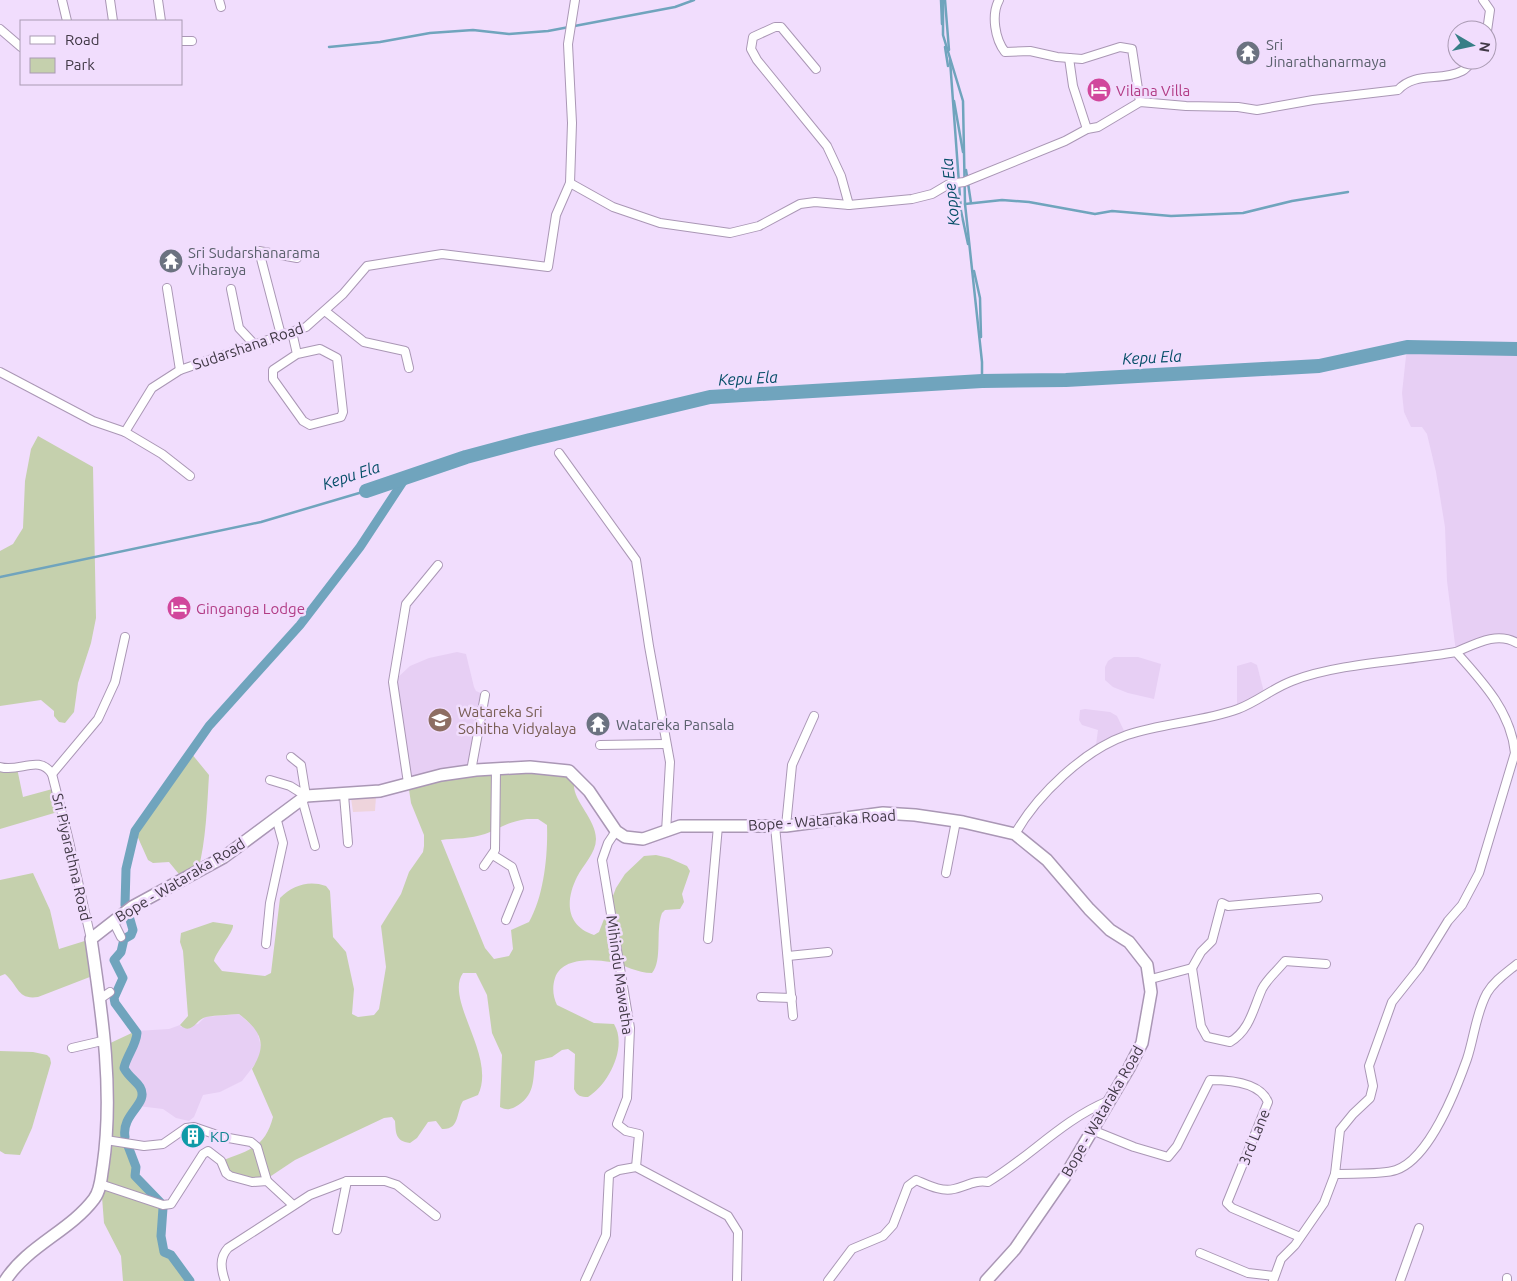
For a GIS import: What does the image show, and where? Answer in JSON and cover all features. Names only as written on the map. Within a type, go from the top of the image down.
[{"type":"street","points":[[62,0],[67,20]]},
{"type":"street","points":[[110,0],[113,20]]},
{"type":"street","points":[[158,0],[161,20]]},
{"type":"street","points":[[575,0],[568,44],[572,123],[570,184],[613,207],[660,223],[730,233],[759,226],[800,204],[815,202],[849,205],[912,199],[932,194],[949,184],[964,182],[1065,141],[1087,129],[1098,127],[1140,102],[1186,106],[1238,107],[1257,110],[1313,100],[1398,90],[1404,83],[1419,78],[1441,77],[1464,70]]},
{"type":"street","points":[[999,0],[996,5],[995,28],[999,45],[1005,52],[1030,51],[1069,58],[1089,59],[1120,47],[1132,49],[1140,102]]},
{"type":"street","points":[[1483,0],[1490,10],[1489,20]]},
{"type":"street","points":[[816,69],[781,27],[775,27],[753,37],[752,48],[757,60],[827,146],[841,176],[849,205]]},
{"type":"street","points":[[0,29],[20,46]]},
{"type":"street","points":[[182,41],[192,41]]},
{"type":"street","points":[[1069,58],[1073,86],[1087,129]]},
{"type":"street","name":"Sudarshana Road","points":[[125,432],[152,388],[180,370],[306,327],[343,294],[367,266],[442,254],[548,267],[556,215],[570,184]]},
{"type":"street","points":[[281,335],[259,250],[297,258]]},
{"type":"street","points":[[167,288],[180,370]]},
{"type":"street","points":[[231,288],[240,328],[254,344]]},
{"type":"street","points":[[325,310],[364,342],[405,351],[409,368]]},
{"type":"street","points":[[292,332],[297,354]]},
{"type":"street","points":[[320,349],[337,358],[343,412],[341,417],[310,425],[303,421],[273,379],[274,370],[297,354],[320,349]]},
{"type":"street","points":[[0,372],[93,421],[125,432],[162,454],[190,476]]},
{"type":"street","points":[[559,453],[636,560],[665,744],[670,762],[666,832]]},
{"type":"street","points":[[408,783],[392,682],[406,604],[438,565]]},
{"type":"street","name":"Sri Piyarathna Road","points":[[52,774],[98,719],[115,682],[125,637]]},
{"type":"street","points":[[1015,834],[1026,814],[1062,776],[1098,750],[1126,735],[1237,709],[1291,681],[1337,670],[1456,652],[1495,638],[1506,638],[1517,642]]},
{"type":"street","points":[[1200,1253],[1248,1274],[1273,1278],[1281,1259],[1300,1237],[1324,1203],[1335,1174],[1340,1130],[1352,1114],[1370,1098],[1373,1086],[1370,1066],[1392,1002],[1419,968],[1448,921],[1462,906],[1476,879],[1515,753],[1513,734],[1509,723],[1481,680],[1456,652]]},
{"type":"street","points":[[471,771],[485,695]]},
{"type":"street","points":[[793,1016],[780,826],[792,765],[814,716]]},
{"type":"street","points":[[600,745],[665,744]]},
{"type":"street","points":[[291,758],[301,765],[304,797],[315,846]]},
{"type":"street","name":"Sri Piyarathna Road","points":[[0,767],[17,768],[40,764],[47,767],[52,774],[91,939]]},
{"type":"street","points":[[270,780],[290,786],[304,797],[380,791],[441,774],[471,771],[530,767],[569,771],[589,791],[616,831]]},
{"type":"street","points":[[484,866],[493,855],[496,769]]},
{"type":"street","points":[[344,795],[348,843]]},
{"type":"street","name":"Bope - Wataraka Road","points":[[91,939],[132,907],[224,856],[304,797]]},
{"type":"street","name":"Bope - Wataraka Road","points":[[616,831],[626,837],[643,839],[680,826],[780,826],[882,813],[915,815],[956,821],[1015,834],[1047,860],[1089,909],[1110,930],[1129,942],[1147,965],[1151,979],[1148,1017],[1142,1043],[1064,1178],[1015,1249],[986,1281]]},
{"type":"street","points":[[266,944],[270,902],[283,843],[276,817]]},
{"type":"street","points":[[946,873],[956,821]]},
{"type":"street","points":[[708,939],[718,826]]},
{"type":"street","name":"Mihindu Mawatha","points":[[616,831],[608,842],[602,860],[630,1028],[627,1098],[617,1124],[626,1131],[640,1134],[636,1166]]},
{"type":"street","points":[[493,855],[512,867],[519,888],[506,920]]},
{"type":"street","points":[[1318,898],[1228,906],[1222,904],[1212,941],[1201,952],[1192,968],[1201,1026],[1207,1037],[1230,1042],[1238,1037],[1256,1010],[1263,988],[1285,961],[1326,964]]},
{"type":"street","points":[[113,920],[121,937]]},
{"type":"street","points":[[5,1281],[45,1240],[83,1213],[96,1197],[100,1184],[108,1109],[100,999],[91,939]]},
{"type":"street","points":[[788,956],[828,952]]},
{"type":"street","points":[[1335,1174],[1396,1170],[1412,1162],[1424,1148],[1449,1102],[1466,1060],[1487,993],[1499,978],[1517,964]]},
{"type":"street","points":[[1151,979],[1192,968]]},
{"type":"street","points":[[100,999],[110,992]]},
{"type":"street","points":[[761,997],[792,998]]},
{"type":"street","points":[[72,1048],[102,1041]]},
{"type":"street","name":"3rd Lane","points":[[1092,1130],[1134,1147],[1168,1156],[1177,1146],[1210,1080],[1229,1080],[1250,1086],[1264,1094],[1268,1102],[1227,1203],[1232,1208],[1300,1237]]},
{"type":"street","points":[[828,1281],[852,1249],[883,1236],[893,1225],[908,1186],[916,1180],[933,1188],[952,1190],[977,1180],[988,1182],[1012,1168],[1041,1142],[1088,1109],[1108,1101]]},
{"type":"street","points":[[106,1140],[144,1146],[162,1144],[186,1128],[194,1127],[223,1137],[251,1142],[257,1148],[267,1181],[293,1206]]},
{"type":"street","points":[[100,1184],[163,1205],[171,1204],[204,1154],[208,1151],[222,1161],[226,1173],[230,1176],[252,1182],[267,1181]]},
{"type":"street","points":[[585,1281],[606,1235],[609,1175],[618,1170],[636,1166],[728,1216],[738,1232],[737,1281]]},
{"type":"street","points":[[337,1230],[347,1181]]},
{"type":"street","points":[[225,1281],[220,1268],[224,1253],[228,1248],[310,1195],[347,1181],[385,1181],[397,1185],[436,1216]]},
{"type":"street","points":[[1400,1281],[1419,1228]]},
{"type":"shaded area","points":[[1407,347],[1517,349],[1517,643],[1505,638],[1456,652],[1447,581],[1445,527],[1436,472],[1427,434],[1422,427],[1411,427],[1404,412],[1402,393]]},
{"type":"shaded area","name":"Watareka Sri Sohitha Vidyalaya","points":[[457,652],[466,654],[474,687],[476,691],[485,695],[471,771],[408,783],[393,682],[410,666],[429,658]]},
{"type":"shaded area","points":[[1114,657],[1138,657],[1161,664],[1154,699],[1128,693],[1113,687],[1105,680],[1105,667],[1108,661]]},
{"type":"shaded area","points":[[1251,662],[1257,665],[1265,696],[1237,709],[1237,666]]},
{"type":"shaded area","points":[[1080,710],[1110,712],[1117,716],[1126,735],[1098,750],[1096,745],[1098,730],[1082,725],[1079,720]]},
{"type":"shaded area","points":[[376,796],[375,811],[353,812],[351,798]]},
{"type":"shaded area","points":[[239,1014],[257,1030],[261,1047],[259,1059],[242,1081],[220,1092],[203,1095],[194,1117],[189,1121],[176,1118],[163,1109],[138,1106],[141,1101],[140,1087],[124,1068],[129,1053],[135,1044],[136,1031],[169,1029],[180,1025],[181,1027],[198,1024],[205,1017]]},
{"type":"green space","points":[[38,436],[93,467],[96,618],[91,643],[78,683],[74,712],[65,723],[59,722],[54,716],[54,711],[41,700],[0,706],[0,551],[13,544],[23,528],[25,481],[31,449]]},
{"type":"green space","points":[[191,753],[209,775],[208,799],[198,871],[183,879],[169,862],[153,863],[148,860],[135,831]]},
{"type":"green space","points":[[0,767],[17,768],[23,797],[56,788],[61,811],[0,829]]},
{"type":"green space","points":[[558,768],[574,783],[574,789],[592,824],[596,839],[592,854],[573,886],[570,912],[578,926],[594,935],[599,932],[616,888],[625,874],[644,856],[656,855],[669,858],[687,866],[690,871],[682,894],[684,902],[680,909],[665,910],[662,913],[657,961],[652,973],[641,972],[611,962],[587,960],[564,966],[555,978],[553,992],[557,1005],[594,1023],[614,1024],[618,1033],[619,1043],[614,1065],[609,1075],[588,1097],[580,1096],[574,1089],[575,1054],[568,1049],[562,1050],[552,1057],[535,1061],[532,1087],[522,1103],[509,1109],[500,1107],[502,1055],[492,1033],[487,995],[476,973],[463,973],[459,984],[460,998],[477,1046],[482,1080],[478,1095],[463,1101],[457,1120],[452,1127],[442,1129],[436,1121],[428,1122],[417,1138],[410,1143],[401,1140],[397,1136],[395,1121],[392,1117],[384,1118],[295,1160],[265,1180],[230,1176],[221,1161],[248,1150],[260,1142],[270,1127],[273,1117],[252,1069],[260,1052],[260,1038],[253,1026],[239,1014],[206,1017],[188,1029],[180,1025],[188,1016],[183,951],[180,942],[181,933],[213,922],[233,925],[214,961],[222,971],[265,976],[271,973],[280,898],[290,890],[302,885],[320,884],[326,886],[330,891],[333,937],[346,952],[354,989],[352,1014],[358,1017],[374,1015],[379,1009],[386,967],[381,926],[401,894],[409,872],[423,852],[424,846],[424,835],[411,803],[408,783],[441,775]],"holes":[[[538,819],[547,825],[546,862],[542,888],[529,922],[511,930],[513,949],[509,956],[494,959],[485,948],[441,840],[479,836],[514,822]]]},
{"type":"green space","points":[[33,873],[50,910],[59,949],[91,939],[95,975],[38,997],[22,994],[5,974],[0,976],[0,880]]},
{"type":"green space","points":[[136,1031],[134,1045],[124,1068],[140,1087],[141,1101],[126,1123],[126,1138],[135,1163],[135,1177],[163,1204],[161,1236],[164,1252],[171,1255],[190,1281],[123,1281],[121,1256],[104,1223],[101,1184],[104,1046]]},
{"type":"green space","points":[[0,1051],[33,1052],[47,1055],[51,1063],[32,1128],[20,1155],[5,1154],[0,1151]]},
{"type":"waterway","points":[[329,47],[380,42],[430,33],[473,30],[509,34],[548,31],[675,7],[694,0]]},
{"type":"waterway","points":[[941,0],[942,24]]},
{"type":"waterway","points":[[943,0],[943,35],[963,101],[965,204],[982,362],[982,381]]},
{"type":"waterway","name":"Koppe Ela","points":[[945,0],[949,50]]},
{"type":"waterway","name":"Koppe Ela","points":[[945,47],[948,66]]},
{"type":"waterway","name":"Koppe Ela","points":[[950,60],[961,211],[968,244]]},
{"type":"waterway","name":"Koppe Ela","points":[[954,101],[963,152]]},
{"type":"waterway","points":[[966,170],[971,203]]},
{"type":"waterway","points":[[965,204],[1002,200],[1029,202],[1095,214],[1112,211],[1171,216],[1243,213],[1292,201],[1348,192]]},
{"type":"waterway","name":"Koppe Ela","points":[[974,271],[980,298],[981,337]]},
{"type":"waterway","name":"Kepu Ela","points":[[366,491],[466,457],[710,397],[982,381],[1066,380],[1319,366],[1407,347],[1517,349]]},
{"type":"waterway","points":[[125,905],[126,869],[135,831],[209,726],[300,625],[360,547],[406,477]]},
{"type":"waterway","name":"Kepu Ela","points":[[0,577],[261,522],[366,491]]},
{"type":"waterway","points":[[125,1137],[127,1121],[139,1104],[142,1093],[140,1087],[124,1068],[137,1033],[115,1003],[114,998],[123,978],[114,960],[121,952],[124,939],[131,935],[133,930],[129,916]]},
{"type":"waterway","points":[[128,1146],[136,1167],[135,1176],[162,1204]]},
{"type":"waterway","points":[[163,1208],[161,1236],[164,1252],[171,1255],[190,1281]]},
{"type":"place","name":"Sri Jinarathanarmaya","points":[[1248,53]]},
{"type":"place","name":"Vilana Villa","points":[[1099,90]]},
{"type":"place","name":"Sri Sudarshanarama Viharaya","points":[[171,261]]},
{"type":"place","name":"Ginganga Lodge","points":[[179,608]]},
{"type":"place","name":"Watareka Sri Sohitha Vidyalaya","points":[[440,720]]},
{"type":"place","name":"Watareka Pansala","points":[[598,724]]},
{"type":"place","name":"KD","points":[[193,1136]]}]
